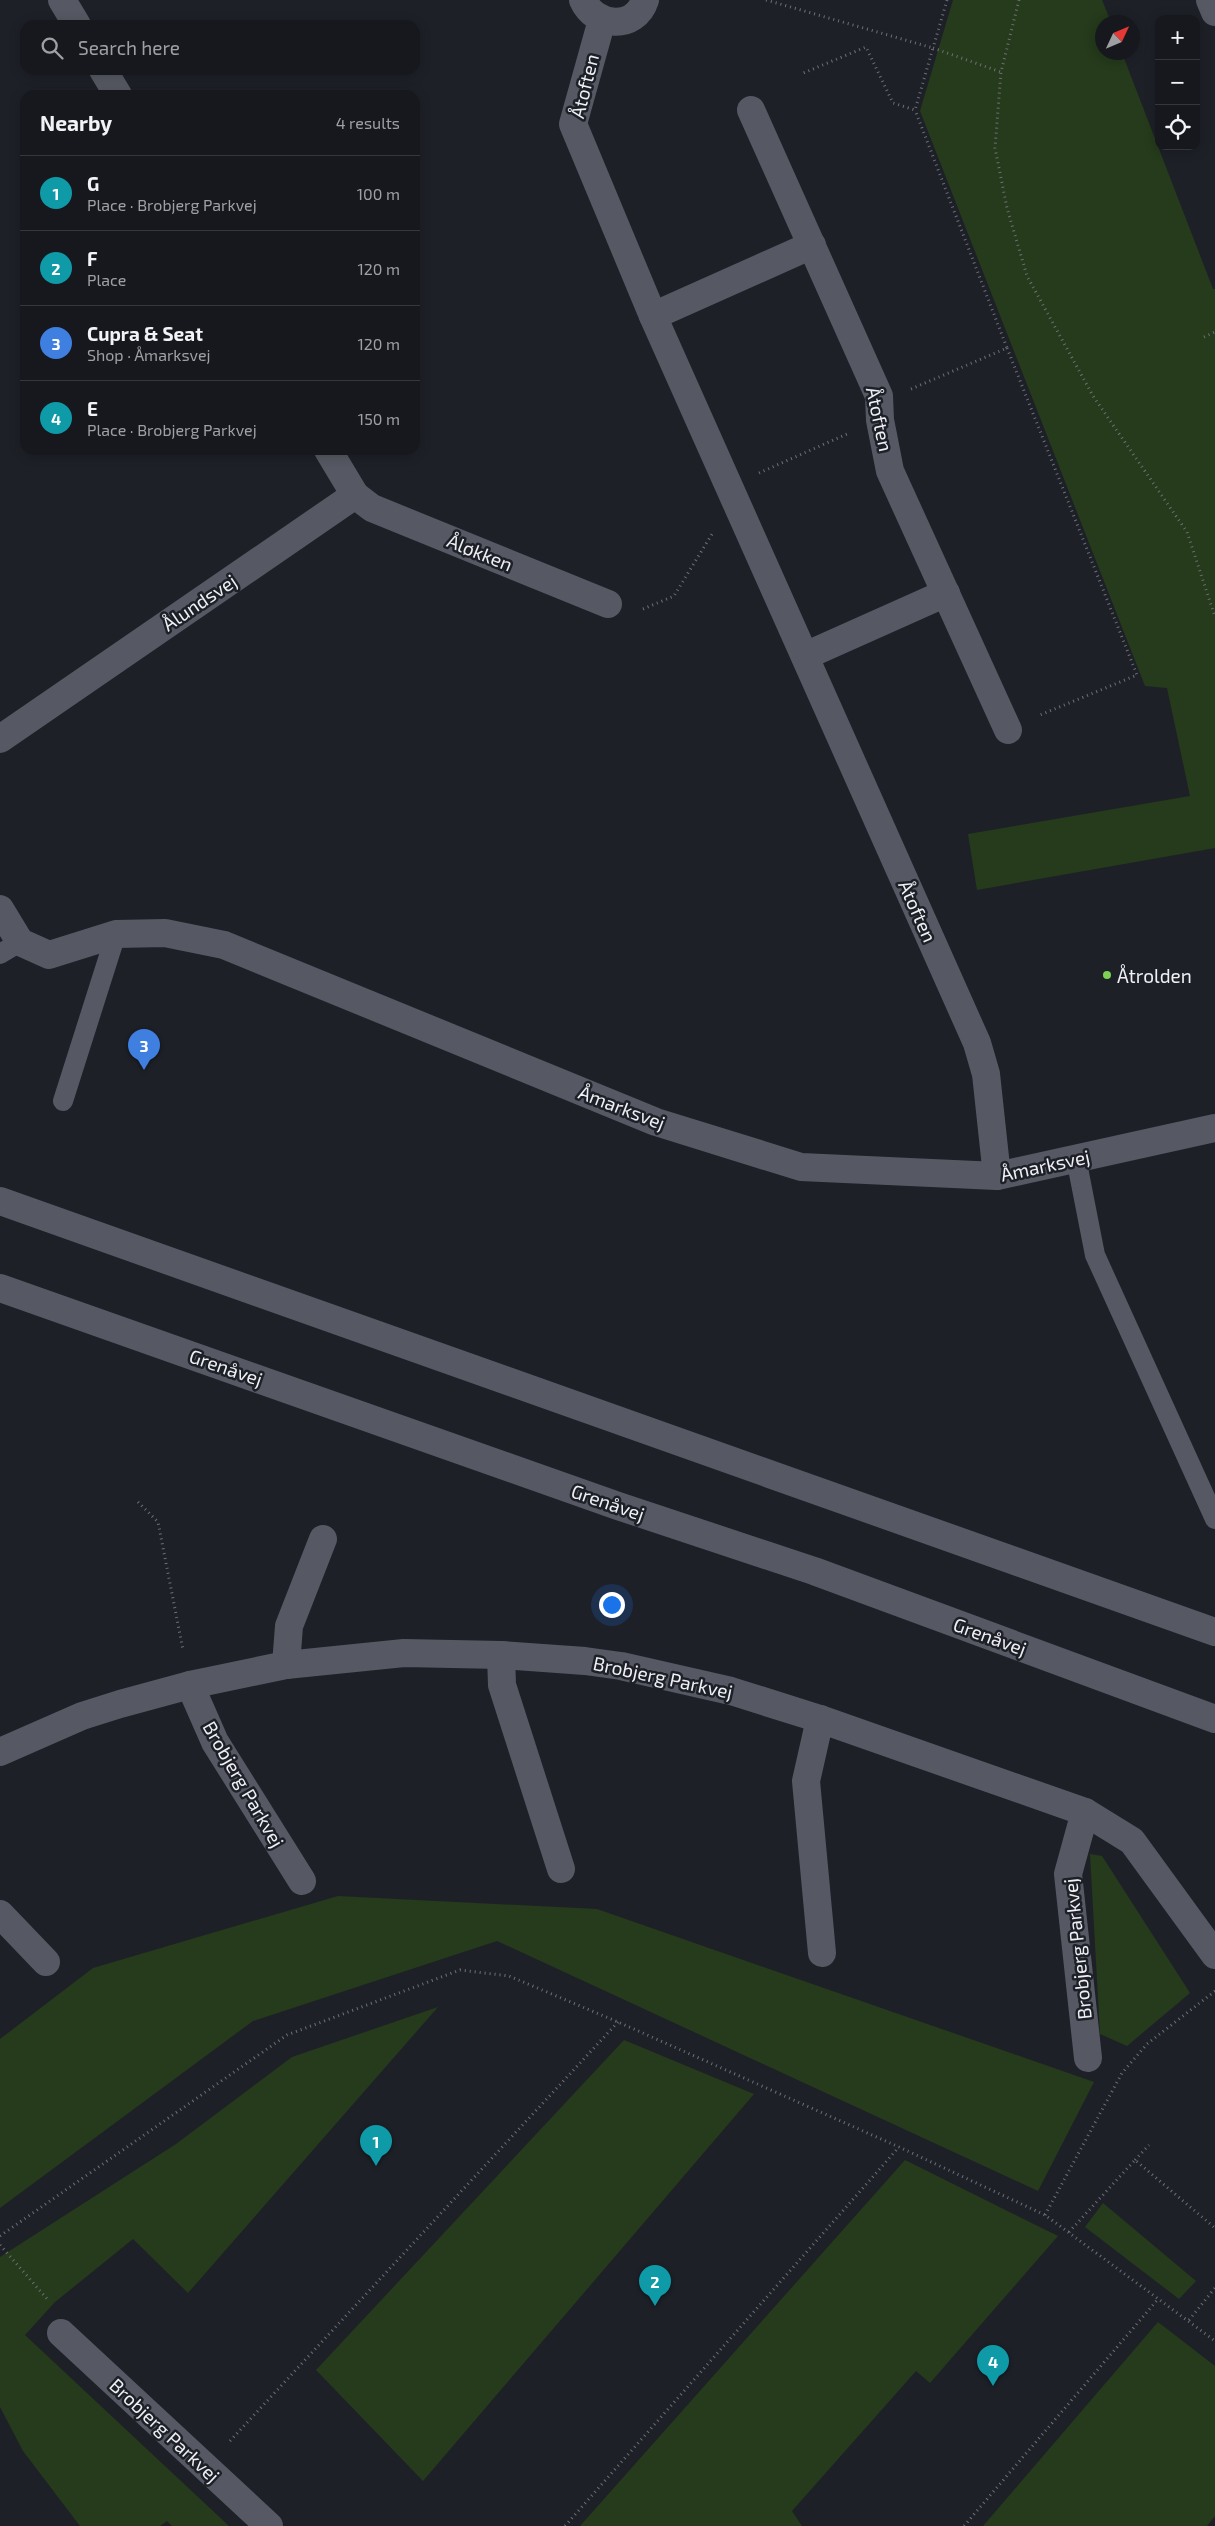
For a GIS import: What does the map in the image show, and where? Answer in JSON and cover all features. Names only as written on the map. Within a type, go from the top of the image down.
[{"type":"street","points":[[62,0],[74,20]]},
{"type":"street","points":[[582,0],[590,12],[602,20],[613,22],[625,21],[635,15],[645,0]]},
{"type":"street","points":[[1210,0],[1215,12]]},
{"type":"street","name":"Åtoften","points":[[602,20],[573,124],[653,316],[978,1043],[986,1074],[997,1176]]},
{"type":"street","points":[[106,75],[115,90]]},
{"type":"street","name":"Åtoften","points":[[751,110],[812,245],[880,408],[890,471],[1008,730]]},
{"type":"street","points":[[653,316],[812,245]]},
{"type":"street","points":[[331,455],[355,495]]},
{"type":"street","name":"Åløkken","points":[[355,495],[372,508],[608,604]]},
{"type":"street","name":"Ålundsvej","points":[[0,739],[355,495]]},
{"type":"street","points":[[805,656],[946,593]]},
{"type":"street","points":[[0,909],[10,948]]},
{"type":"street","name":"Åmarksvej","points":[[10,948],[49,955],[116,934],[165,933],[224,945],[656,1122],[801,1167],[997,1176],[1215,1128]]},
{"type":"street","points":[[0,1201],[1215,1632]]},
{"type":"street","name":"Grenåvej","points":[[0,1288],[618,1506],[814,1571],[1215,1719]]},
{"type":"street","points":[[286,1665],[289,1626],[323,1539]]},
{"type":"street","name":"Brobjerg Parkvej","points":[[0,1752],[82,1716],[190,1685],[286,1665],[404,1654],[501,1655],[585,1661],[621,1666],[731,1691],[820,1719],[1085,1812],[1132,1841],[1215,1955]]},
{"type":"street","points":[[501,1655],[502,1686],[561,1869]]},
{"type":"street","name":"Brobjerg Parkvej","points":[[190,1685],[215,1742],[302,1881]]},
{"type":"street","points":[[820,1719],[806,1780],[822,1953]]},
{"type":"street","name":"Brobjerg Parkvej","points":[[1085,1812],[1068,1874],[1088,2058]]},
{"type":"street","points":[[0,1914],[46,1962]]},
{"type":"street","name":"Brobjerg Parkvej","points":[[61,2333],[269,2526]]},
{"type":"lane","points":[[63,1101],[116,934]]},
{"type":"lane","points":[[1076,1158],[1095,1255],[1215,1519]]},
{"type":"path","points":[[766,0],[933,48],[1001,72]]},
{"type":"path","points":[[947,0],[915,110],[1136,675],[1008,730]]},
{"type":"path","points":[[1019,0],[1001,72],[994,148],[1006,208],[1027,276],[1093,396],[1187,532],[1215,617]]},
{"type":"path","points":[[801,74],[866,46],[893,102],[915,110]]},
{"type":"path","points":[[1204,337],[1215,332]]},
{"type":"path","points":[[729,486],[880,408],[889,399],[1007,348]]},
{"type":"path","points":[[608,604],[623,618],[674,596],[714,532],[742,516]]},
{"type":"path","points":[[138,1502],[158,1522],[190,1685]]},
{"type":"path","points":[[0,2236],[287,2035],[460,1970],[509,1976],[618,2022],[899,2147],[1045,2215],[1215,2341]]},
{"type":"path","points":[[1045,2215],[1122,2073],[1147,2044],[1215,1991]]},
{"type":"path","points":[[206,2467],[618,2022]]},
{"type":"path","points":[[1069,2232],[1149,2144]]},
{"type":"path","points":[[565,2526],[899,2147]]},
{"type":"path","points":[[1135,2160],[1215,2228]]},
{"type":"path","points":[[0,2246],[52,2304],[61,2333]]},
{"type":"path","points":[[1188,2320],[1215,2288]]},
{"type":"path","points":[[964,2526],[1159,2298]]},
{"type":"green space","points":[[953,0],[1102,0],[1108,15],[1095,15],[1095,60],[1125,60],[1155,139],[1155,150],[1159,150],[1213,289],[1215,289],[1215,848],[977,890],[968,834],[1190,796],[1167,688],[1145,686],[920,111]]},
{"type":"green space","points":[[1090,1854],[1102,1856],[1190,1993],[1127,2046],[1100,2034]]},
{"type":"green space","points":[[338,1896],[597,1909],[1094,2082],[1038,2191],[497,1941],[253,2021],[0,2208],[0,2039],[93,1968]]},
{"type":"green space","points":[[438,2007],[188,2293],[133,2239],[55,2302],[25,2335],[229,2526],[172,2526],[167,2521],[160,2526],[80,2526],[23,2451],[0,2407],[0,2257],[176,2144],[292,2057]]},
{"type":"green space","points":[[624,2040],[754,2094],[423,2481],[316,2370]]},
{"type":"green space","points":[[905,2160],[1058,2236],[930,2383],[916,2371],[792,2511],[802,2526],[580,2526]]},
{"type":"green space","points":[[1103,2203],[1196,2281],[1179,2299],[1085,2227]]},
{"type":"green space","points":[[1158,2322],[1215,2366],[1215,2516],[1207,2526],[983,2526]]},
{"type":"place","name":"Åtrolden","points":[[1107,975]]},
{"type":"place","name":"Cupra & Seat","points":[[144,1070]]},
{"type":"place","name":"G","points":[[376,2166]]},
{"type":"place","name":"F","points":[[655,2306]]},
{"type":"place","name":"E","points":[[993,2386]]}]
